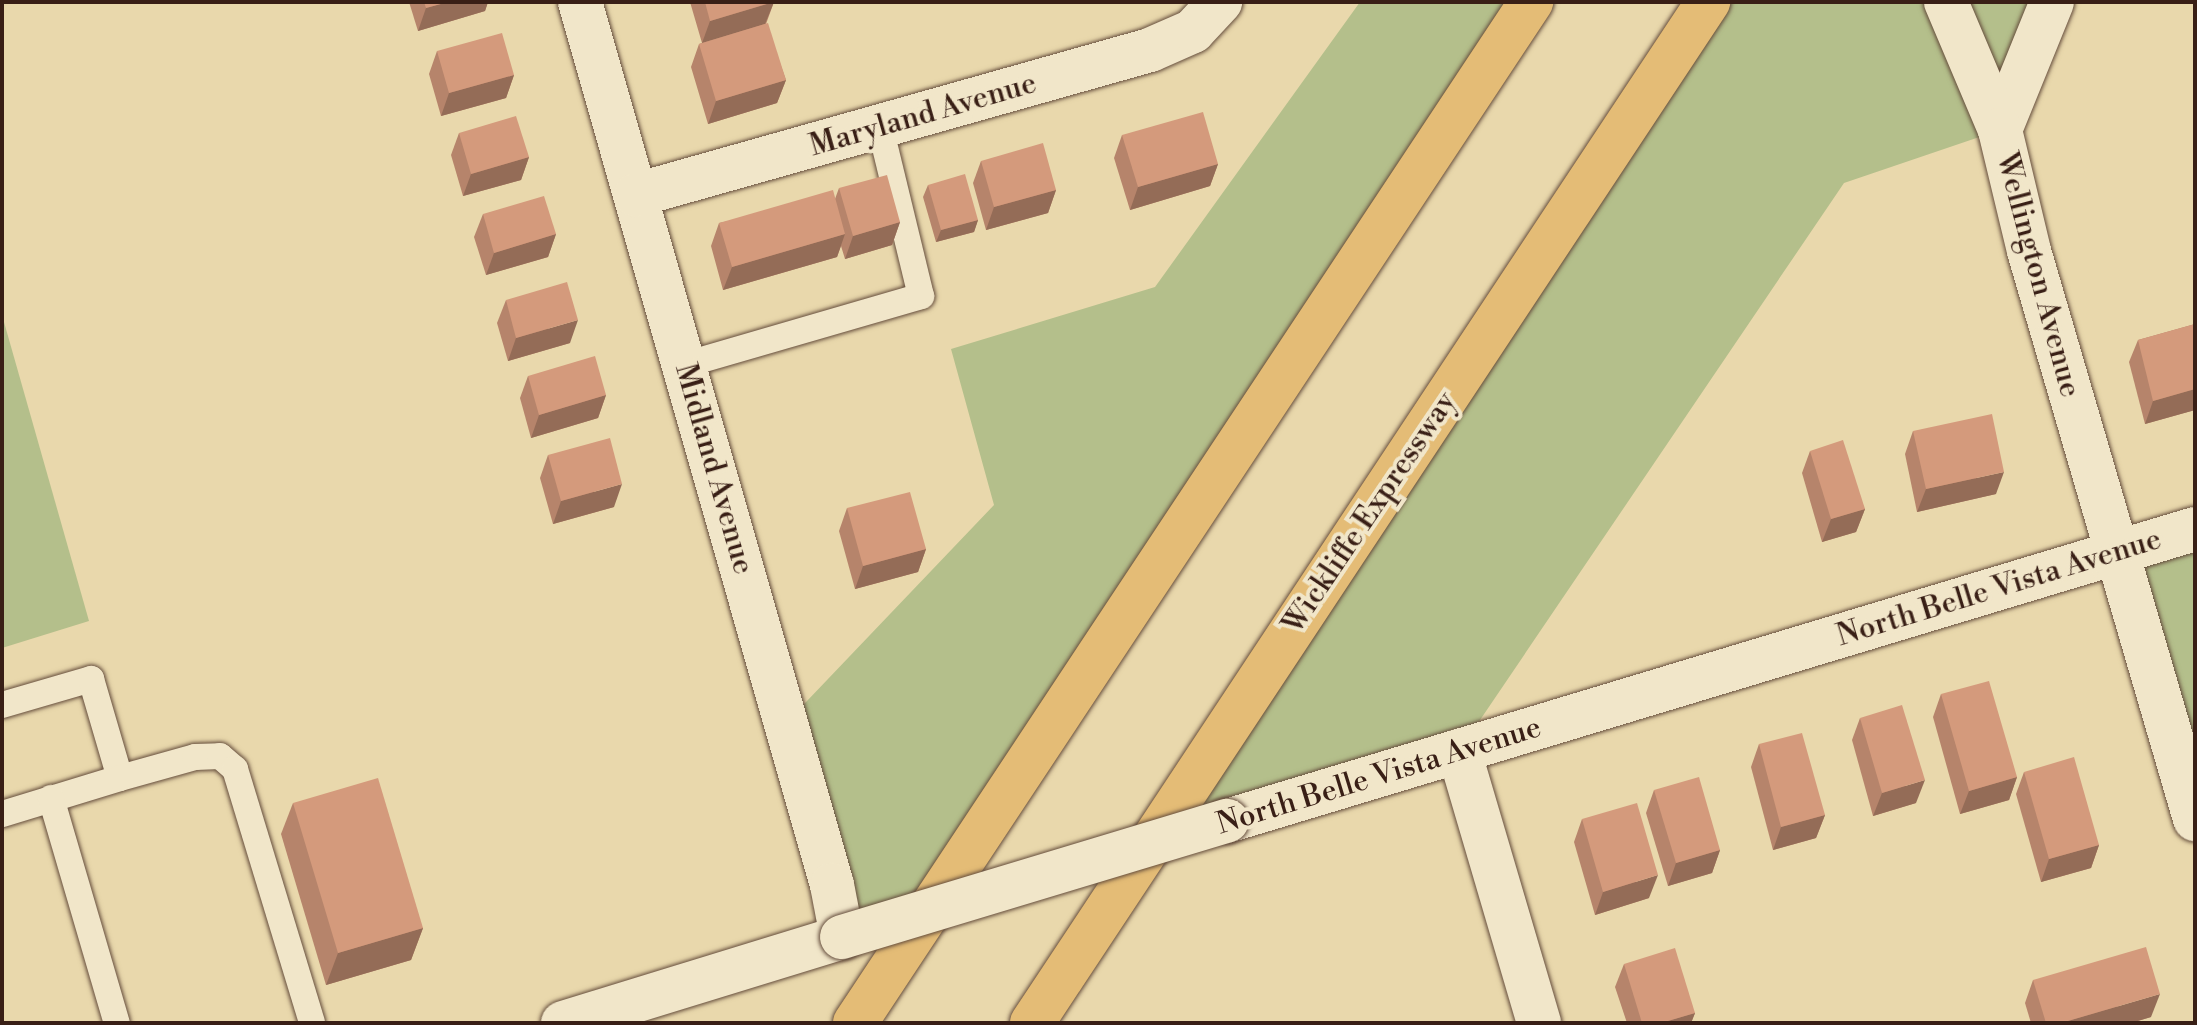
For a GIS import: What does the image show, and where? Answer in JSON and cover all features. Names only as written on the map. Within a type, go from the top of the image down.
[{"type":"highway","points":[[855,1023],[1531,2]]},
{"type":"highway","name":"Wickliffe Expressway","points":[[1032,1023],[1708,2]]},
{"type":"street","name":"Midland Avenue","points":[[580,2],[832,885],[842,937]]},
{"type":"street","name":"Wellington Avenue","points":[[1946,2],[2000,130],[2116,553],[2195,819]]},
{"type":"street","points":[[2000,130],[2052,2]]},
{"type":"street","name":"Maryland Avenue","points":[[636,195],[1150,50],[1212,12]]},
{"type":"street","name":"North Belle Vista Avenue","points":[[563,1023],[2195,529]]},
{"type":"street","points":[[1459,751],[1539,1023]]},
{"type":"lane","points":[[684,365],[921,296],[880,127]]},
{"type":"lane","points":[[2,705],[91,679],[120,778]]},
{"type":"lane","points":[[2,814],[195,757],[220,756],[235,769],[312,1023]]},
{"type":"lane","points":[[51,798],[117,1023]]},
{"type":"green space","points":[[1360,2],[1531,2],[925,917],[842,937],[786,723],[994,505],[951,349],[1155,287]]},
{"type":"green space","points":[[1708,2],[2052,2],[2000,130],[1844,183],[1459,751],[1148,847]]},
{"type":"green space","points":[[2,315],[89,621],[2,648]]},
{"type":"green space","points":[[2195,529],[2195,819],[2116,553]]},
{"type":"building","points":[[424,2],[448,2],[426,8]]},
{"type":"building","points":[[705,2],[773,2],[710,21]]},
{"type":"building","points":[[768,23],[786,80],[716,101],[699,44]]},
{"type":"building","points":[[502,33],[514,75],[449,93],[437,51]]},
{"type":"building","points":[[1203,112],[1218,164],[1138,187],[1122,135]]},
{"type":"building","points":[[516,116],[529,157],[471,174],[459,133]]},
{"type":"building","points":[[1043,143],[1056,190],[994,207],[981,161]]},
{"type":"building","points":[[965,174],[978,220],[941,230],[928,185]]},
{"type":"building","points":[[887,175],[900,222],[853,236],[839,188]]},
{"type":"building","points":[[833,190],[845,234],[732,267],[719,223]]},
{"type":"building","points":[[544,196],[556,234],[494,253],[483,214]]},
{"type":"building","points":[[567,282],[578,320],[516,338],[506,300]]},
{"type":"building","points":[[2195,324],[2195,389],[2153,401],[2138,340]]},
{"type":"building","points":[[595,356],[606,395],[539,415],[528,376]]},
{"type":"building","points":[[1992,414],[2004,472],[1926,489],[1913,431]]},
{"type":"building","points":[[610,438],[622,484],[561,501],[548,455]]},
{"type":"building","points":[[1843,440],[1865,509],[1831,519],[1810,451]]},
{"type":"building","points":[[910,492],[926,549],[863,566],[847,508]]},
{"type":"building","points":[[1989,681],[2017,777],[1969,791],[1941,694]]},
{"type":"building","points":[[1902,705],[1925,780],[1882,793],[1860,718]]},
{"type":"building","points":[[1802,733],[1825,815],[1781,827],[1759,744]]},
{"type":"building","points":[[2074,757],[2099,845],[2049,859],[2024,772]]},
{"type":"building","points":[[1699,777],[1720,850],[1676,863],[1654,790]]},
{"type":"building","points":[[378,778],[423,928],[338,953],[293,803]]},
{"type":"building","points":[[1637,803],[1658,875],[1603,892],[1582,819]]},
{"type":"building","points":[[2146,947],[2160,994],[2061,1023],[2046,1023],[2033,980]]},
{"type":"building","points":[[1675,948],[1695,1013],[1661,1023],[1642,1023],[1624,964]]}]
